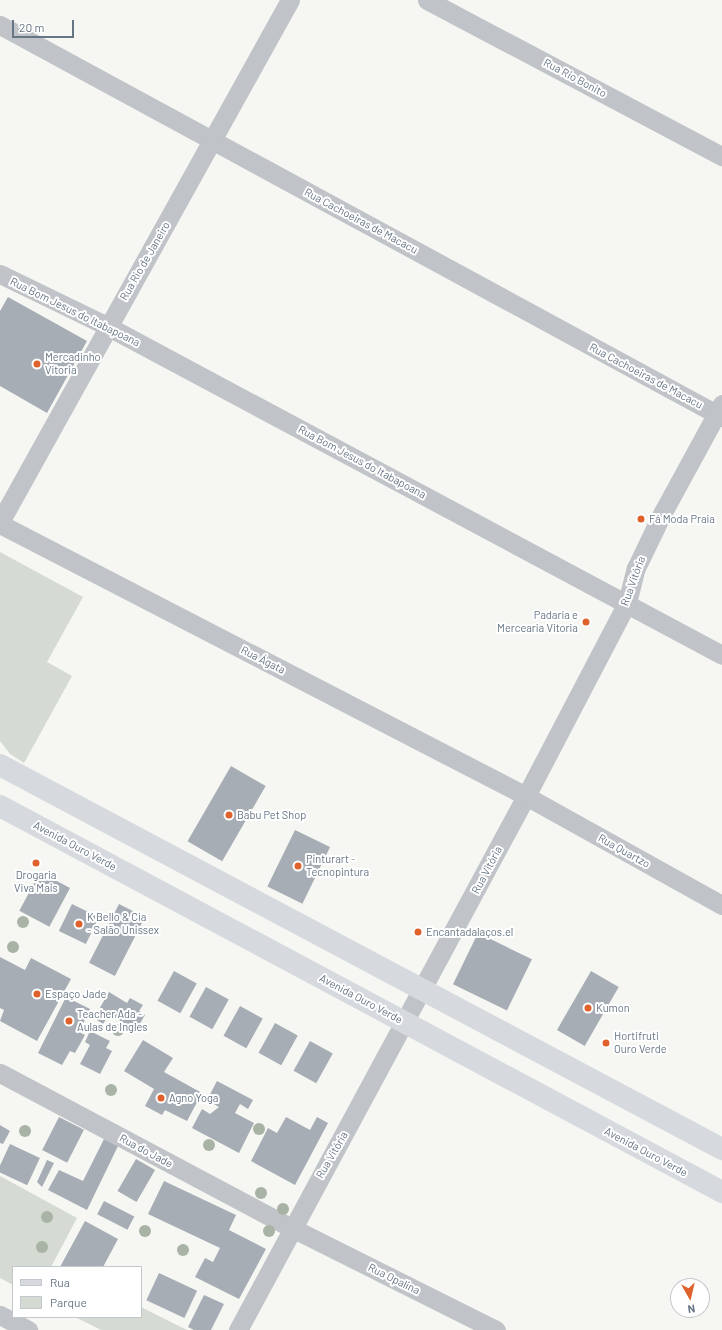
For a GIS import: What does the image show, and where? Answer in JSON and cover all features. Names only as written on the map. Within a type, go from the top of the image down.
[{"type":"street","name":"Rua Rio de Janeiro","points":[[0,523],[107,326],[213,142],[290,0]]},
{"type":"street","name":"Rua Rio Bonito","points":[[427,0],[722,156]]},
{"type":"street","name":"Rua Cachoeiras de Macacu","points":[[0,25],[213,142],[720,412]]},
{"type":"street","name":"Rua Bom Jesus do Itabapoana","points":[[0,274],[107,326],[627,602],[722,655]]},
{"type":"street","name":"Rua Vitória","points":[[238,1330],[292,1228],[407,1023],[627,602],[636,568],[720,412]]},
{"type":"street","name":"Rua Ágata","points":[[0,523],[526,796]]},
{"type":"street","points":[[0,766],[722,1148]]},
{"type":"street","name":"Rua Quartzo","points":[[526,796],[722,906]]},
{"type":"street","name":"Avenida Ouro Verde","points":[[0,806],[722,1192]]},
{"type":"street","name":"Rua do Jade","points":[[0,1074],[292,1228]]},
{"type":"street","name":"Rua Opalina","points":[[292,1228],[496,1330]]},
{"type":"street","points":[[0,1315],[28,1330]]},
{"type":"green space","points":[[0,552],[83,597],[47,662],[72,676],[24,763],[10,754],[0,741]]},
{"type":"green space","points":[[0,1176],[77,1218],[52,1266],[12,1266],[12,1284],[0,1278]]},
{"type":"green space","points":[[142,1308],[187,1330],[101,1330],[77,1318],[142,1318]]},
{"type":"building","name":"Mercadinho Vitoria","points":[[8,297],[87,341],[47,413],[0,386],[0,311]]},
{"type":"building","name":"Babu Pet Shop","points":[[231,766],[266,786],[222,861],[188,841]]},
{"type":"building","name":"Pinturart - Tecnopintura","points":[[295,830],[330,847],[302,904],[267,887]]},
{"type":"building","points":[[40,872],[70,888],[49,927],[19,911]]},
{"type":"building","name":"K Bello & Cia - Salão Unissex","points":[[72,904],[99,917],[86,944],[59,931]]},
{"type":"building","points":[[119,904],[145,917],[115,976],[89,963]]},
{"type":"building","points":[[478,933],[532,959],[507,1011],[453,984]]},
{"type":"building","name":"Espaço Jade","points":[[0,957],[25,970],[31,958],[71,979],[37,1041],[0,1021],[4,1010],[0,1008]]},
{"type":"building","points":[[174,971],[197,984],[180,1013],[158,1001]]},
{"type":"building","name":"Kumon","points":[[591,971],[619,987],[585,1046],[557,1030]]},
{"type":"building","points":[[206,987],[229,1000],[212,1029],[190,1017]]},
{"type":"building","points":[[109,992],[127,1003],[130,998],[143,1005],[139,1011],[145,1015],[136,1030],[109,1014],[103,1024],[94,1018]]},
{"type":"building","name":"Teacher Ada - Aulas de Ingles","points":[[66,997],[90,1009],[79,1032],[85,1035],[75,1053],[70,1051],[62,1065],[38,1053]]},
{"type":"building","points":[[240,1006],[263,1019],[246,1048],[224,1036]]},
{"type":"building","points":[[275,1023],[298,1036],[281,1065],[259,1053]]},
{"type":"building","points":[[90,1031],[110,1041],[106,1048],[112,1051],[100,1074],[80,1064],[90,1045],[85,1042]]},
{"type":"building","points":[[143,1040],[173,1058],[164,1072],[202,1093],[187,1121],[165,1110],[162,1115],[145,1106],[154,1089],[124,1071]]},
{"type":"building","points":[[310,1041],[333,1054],[316,1083],[294,1071]]},
{"type":"building","points":[[217,1081],[253,1100],[248,1109],[240,1104],[235,1113],[254,1123],[239,1153],[192,1128],[202,1109],[210,1114],[219,1107],[207,1100]]},
{"type":"building","points":[[59,1117],[84,1130],[67,1163],[42,1150]]},
{"type":"building","points":[[286,1117],[310,1130],[317,1117],[328,1123],[295,1185],[251,1161],[268,1128],[277,1133]]},
{"type":"building","points":[[0,1125],[10,1131],[3,1144],[0,1143]]},
{"type":"building","points":[[104,1139],[118,1146],[87,1210],[48,1190],[59,1170],[83,1181]]},
{"type":"building","points":[[10,1144],[40,1158],[27,1185],[0,1172],[0,1165]]},
{"type":"building","points":[[136,1159],[155,1170],[137,1202],[118,1191]]},
{"type":"building","points":[[47,1160],[54,1163],[42,1187],[37,1182]]},
{"type":"building","points":[[164,1181],[236,1215],[229,1230],[266,1249],[239,1299],[195,1277],[205,1258],[213,1262],[220,1248],[148,1214]]},
{"type":"building","points":[[104,1201],[134,1216],[127,1230],[97,1214]]},
{"type":"building","points":[[85,1221],[118,1239],[104,1266],[61,1266]]},
{"type":"building","points":[[159,1273],[197,1291],[184,1318],[146,1300]]},
{"type":"building","points":[[204,1295],[224,1304],[211,1330],[194,1330],[188,1327]]},
{"type":"place","name":"Mercadinho Vitoria","points":[[37,364]]},
{"type":"place","name":"Fá Moda Praia","points":[[641,519]]},
{"type":"place","name":"Padaria e Mercearia Vitoria","points":[[586,622]]},
{"type":"place","name":"Babu Pet Shop","points":[[229,815]]},
{"type":"place","name":"Drogaria Viva Mais","points":[[36,863]]},
{"type":"place","name":"Pinturart - Tecnopintura","points":[[298,866]]},
{"type":"place","name":"K Bello & Cia - Salão Unissex","points":[[79,924]]},
{"type":"place","name":"Encantadalaços.el","points":[[418,932]]},
{"type":"place","name":"Espaço Jade","points":[[37,994]]},
{"type":"place","name":"Kumon","points":[[588,1008]]},
{"type":"place","name":"Teacher Ada - Aulas de Ingles","points":[[69,1021]]},
{"type":"place","name":"Hortifruti Ouro Verde","points":[[606,1043]]},
{"type":"place","name":"Agno Yoga","points":[[161,1098]]}]
